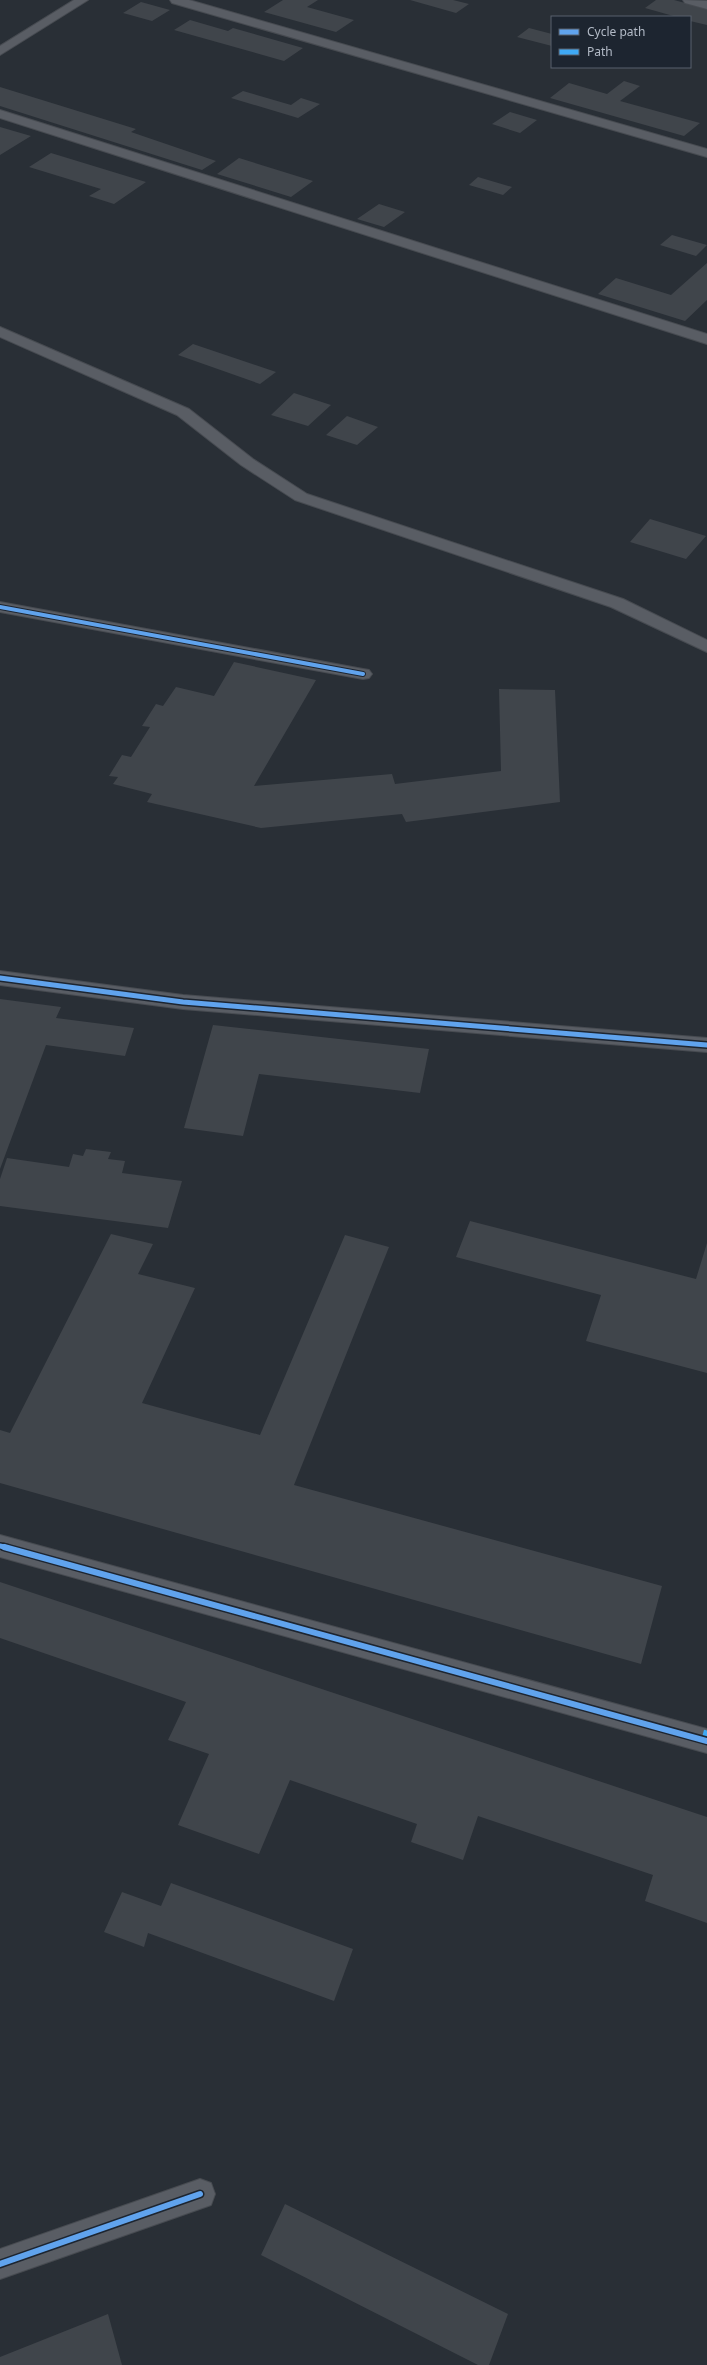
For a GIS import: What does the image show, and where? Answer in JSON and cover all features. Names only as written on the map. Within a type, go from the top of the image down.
[{"type":"street","points":[[0,50],[82,0]]},
{"type":"street","points":[[176,0],[707,153]]},
{"type":"street","points":[[689,0],[707,5]]},
{"type":"street","points":[[0,114],[707,339]]},
{"type":"street","points":[[0,331],[183,412],[247,462],[301,497],[617,603],[707,647]]},
{"type":"street","points":[[0,607],[363,674]]},
{"type":"street","points":[[0,978],[182,1002],[707,1045]]},
{"type":"street","points":[[0,1546],[706,1736]]},
{"type":"street","points":[[0,2264],[200,2194]]},
{"type":"building","points":[[283,0],[318,0],[307,7],[354,20],[336,32],[264,12]]},
{"type":"building","points":[[410,0],[453,0],[469,4],[456,13]]},
{"type":"building","points":[[656,0],[674,0],[707,9],[707,25],[691,21],[691,16],[673,16],[645,8]]},
{"type":"building","points":[[141,2],[170,10],[152,21],[123,13]]},
{"type":"building","points":[[190,20],[228,31],[233,28],[303,48],[284,61],[174,30]]},
{"type":"building","points":[[529,28],[551,34],[551,46],[517,37]]},
{"type":"building","points":[[624,81],[640,86],[620,101],[700,123],[684,136],[550,98],[569,83],[607,94]]},
{"type":"building","points":[[0,87],[136,129],[131,132],[216,161],[202,170],[0,106]]},
{"type":"building","points":[[243,91],[291,105],[301,98],[320,104],[298,118],[231,98]]},
{"type":"building","points":[[510,112],[537,120],[520,133],[492,124]]},
{"type":"building","points":[[0,127],[31,136],[0,155]]},
{"type":"building","points":[[51,153],[146,182],[114,204],[89,196],[101,189],[29,167]]},
{"type":"building","points":[[239,158],[313,181],[291,197],[217,174]]},
{"type":"building","points":[[478,177],[512,187],[503,195],[469,185]]},
{"type":"building","points":[[379,204],[405,212],[384,227],[357,219]]},
{"type":"building","points":[[672,235],[707,245],[696,256],[660,245]]},
{"type":"building","points":[[707,263],[707,300],[685,321],[598,294],[616,278],[671,295]]},
{"type":"building","points":[[193,344],[276,372],[260,384],[178,355]]},
{"type":"building","points":[[294,393],[331,405],[308,426],[271,415]]},
{"type":"building","points":[[347,416],[378,427],[357,445],[326,435]]},
{"type":"building","points":[[650,519],[706,536],[686,559],[630,542]]},
{"type":"building","points":[[234,662],[316,680],[254,786],[392,774],[395,784],[501,771],[499,689],[555,690],[560,802],[406,822],[402,814],[261,828],[147,802],[152,794],[113,784],[118,777],[109,776],[122,755],[131,757],[150,727],[142,726],[156,704],[163,706],[176,687],[214,696]]},
{"type":"building","points":[[0,999],[61,1007],[56,1018],[134,1028],[125,1056],[46,1045],[0,1169]]},
{"type":"building","points":[[213,1025],[429,1049],[420,1093],[259,1074],[243,1136],[184,1128]]},
{"type":"building","points":[[86,1149],[111,1152],[108,1159],[125,1161],[122,1173],[182,1181],[168,1228],[0,1206],[0,1179],[7,1158],[69,1167],[73,1154],[83,1156]]},
{"type":"building","points":[[470,1221],[696,1279],[707,1243],[707,1373],[586,1341],[601,1295],[456,1257]]},
{"type":"building","points":[[111,1234],[153,1244],[138,1274],[195,1288],[142,1403],[260,1435],[345,1235],[389,1247],[294,1485],[662,1586],[641,1664],[0,1483],[0,1430],[10,1433]]},
{"type":"building","points":[[0,1582],[707,1817],[707,1923],[645,1901],[653,1875],[478,1816],[463,1860],[411,1842],[417,1824],[290,1780],[259,1854],[178,1825],[209,1754],[168,1740],[186,1702],[0,1638]]},
{"type":"building","points":[[171,1883],[353,1949],[334,2001],[148,1933],[144,1947],[104,1932],[122,1892],[161,1906]]},
{"type":"building","points":[[285,2204],[508,2314],[489,2365],[478,2365],[261,2255]]},
{"type":"building","points":[[108,2314],[122,2365],[0,2365],[0,2357]]},
{"type":"marked path","points":[[704,1740],[707,1728]]},
{"type":"cycle path","points":[[0,607],[363,674]]},
{"type":"cycle path","points":[[0,978],[183,1002],[707,1045]]},
{"type":"cycle path","points":[[0,1546],[707,1741]]},
{"type":"cycle path","points":[[0,2264],[200,2194]]}]
